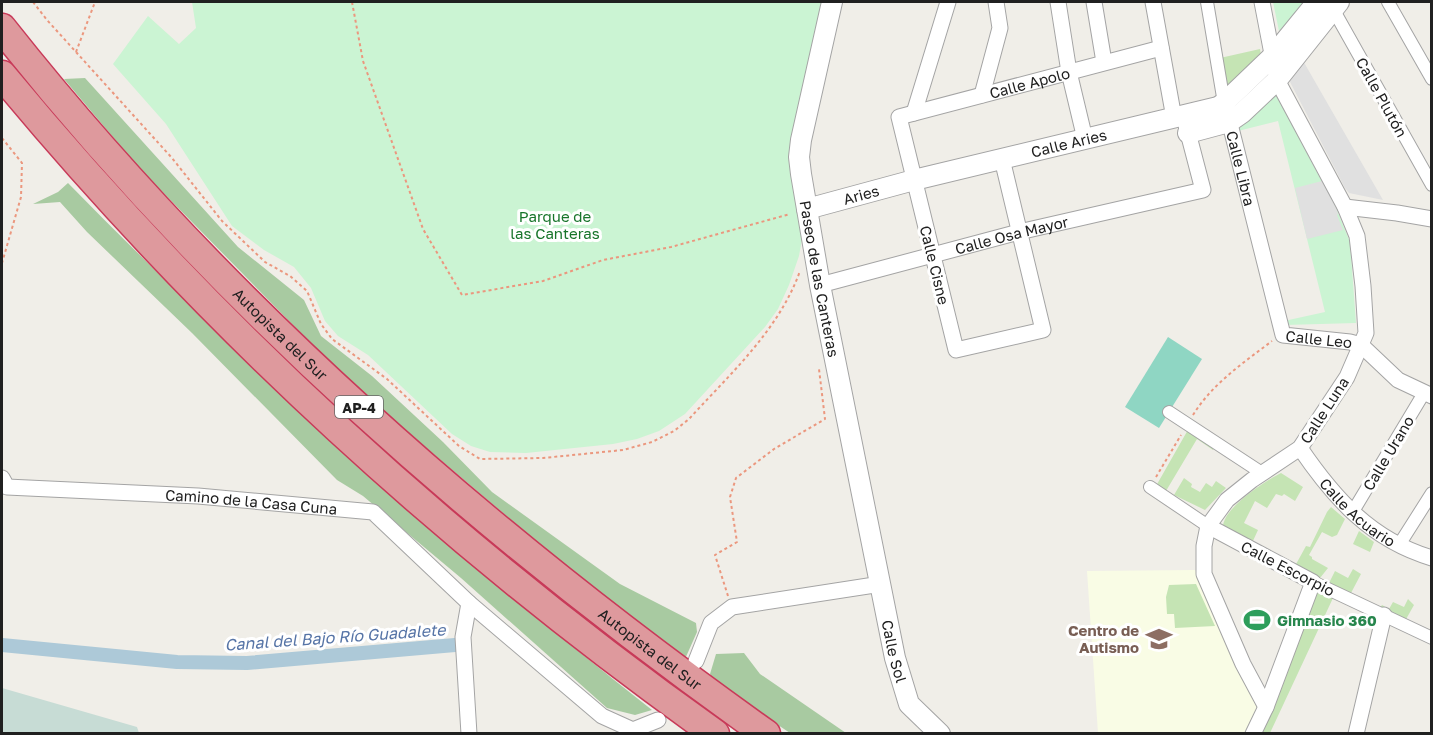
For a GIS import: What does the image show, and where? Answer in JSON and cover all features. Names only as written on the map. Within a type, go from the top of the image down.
[{"type":"highway","name":"Autopista del Sur","points":[[2,28],[70,110],[159,210],[316,368],[394,440],[509,538],[696,684],[766,734]]},
{"type":"highway","name":"Autopista del Sur","points":[[2,75],[136,230],[293,389],[377,465],[495,566],[715,734]]},
{"type":"street","name":"Paseo de las Canteras","points":[[832,2],[799,157],[820,285],[874,554]]},
{"type":"street","points":[[914,113],[948,2]]},
{"type":"street","points":[[982,95],[1000,28],[996,2]]},
{"type":"street","points":[[1058,2],[1069,72],[1085,139]]},
{"type":"street","points":[[1094,2],[1104,62]]},
{"type":"street","points":[[1153,2],[1161,48],[1182,122]]},
{"type":"street","name":"Calle Libra","points":[[1208,2],[1227,113],[1283,335]]},
{"type":"street","points":[[1262,2],[1272,57]]},
{"type":"street","points":[[1388,2],[1431,79]]},
{"type":"street","points":[[1227,113],[1272,57],[1330,4]]},
{"type":"street","name":"Calle Aries","points":[[914,180],[1085,139],[1182,122],[1208,111],[1242,113],[1277,80],[1330,4]]},
{"type":"street","name":"Calle Plutón","points":[[1330,4],[1431,185]]},
{"type":"street","name":"Calle Apolo","points":[[899,117],[1161,48]]},
{"type":"street","name":"Calle Luna","points":[[1266,707],[1243,664],[1204,574],[1204,546],[1208,526],[1227,500],[1300,448],[1338,392],[1365,333],[1357,236],[1345,207],[1277,80],[1272,57]]},
{"type":"street","name":"Calle Cisne","points":[[899,117],[956,350],[1043,330],[1020,232]]},
{"type":"street","name":"Calle Osa Mayor","points":[[820,285],[1020,232],[1203,190],[1182,122]]},
{"type":"street","points":[[1002,159],[1020,232]]},
{"type":"street","name":"Aries","points":[[807,209],[914,180]]},
{"type":"street","points":[[1345,207],[1431,219]]},
{"type":"street","name":"Calle Leo","points":[[1283,335],[1361,345],[1398,380],[1428,394]]},
{"type":"street","name":"Calle Urano","points":[[1352,513],[1428,394]]},
{"type":"street","points":[[1169,412],[1262,473]]},
{"type":"street","name":"Calle Acuario","points":[[1300,448],[1329,489],[1352,513],[1372,529],[1399,545],[1431,558]]},
{"type":"street","name":"Camino de la Casa Cuna","points":[[2,478],[7,487],[198,496],[373,512],[469,603],[602,716],[633,730],[658,720]]},
{"type":"street","name":"Calle Escorpio","points":[[1150,487],[1208,526],[1313,582],[1431,638]]},
{"type":"street","points":[[1399,545],[1431,493]]},
{"type":"street","name":"Calle Sol","points":[[874,554],[894,658],[909,704],[940,734]]},
{"type":"street","points":[[1253,734],[1266,707],[1313,582]]},
{"type":"street","points":[[696,661],[711,623],[732,607],[881,584]]},
{"type":"street","points":[[469,603],[463,637],[469,734]]},
{"type":"street","points":[[1356,734],[1384,615]]},
{"type":"path","points":[[33,2],[172,158],[222,221],[265,262],[290,276],[307,291],[321,324],[332,339],[387,379],[459,446],[480,459],[543,458],[623,450],[652,442],[674,431],[689,419],[770,329],[794,288],[805,258],[815,257]]},
{"type":"path","points":[[76,52],[95,2]]},
{"type":"path","points":[[352,2],[363,61],[423,229],[462,295],[543,281],[603,260],[671,247],[807,209]]},
{"type":"path","points":[[2,138],[22,163],[21,197],[2,263]]},
{"type":"path","name":"Calle Leo","points":[[1150,487],[1199,406],[1225,378],[1265,346],[1283,335]]},
{"type":"path","points":[[732,607],[715,555],[737,542],[730,497],[735,478],[774,449],[825,418],[819,362]]},
{"type":"shaded area","points":[[1302,59],[1383,200],[1349,193],[1345,188],[1289,80]]},
{"type":"shaded area","points":[[1322,181],[1336,208],[1343,230],[1307,239],[1295,188]]},
{"type":"shaded area","name":"Centro de Autismo","points":[[1195,570],[1258,708],[1245,733],[1098,733],[1087,571]]},
{"type":"shaded area","points":[[2,688],[137,727],[139,733],[2,733]]},
{"type":"green space","name":"Parque de las Canteras","points":[[192,2],[824,2],[798,111],[804,228],[799,256],[778,309],[765,327],[685,414],[659,431],[613,444],[526,453],[490,452],[471,446],[452,434],[368,355],[338,336],[325,321],[311,288],[294,267],[264,250],[232,226],[166,124],[113,64],[148,16],[179,44],[196,28]]},
{"type":"green space","points":[[1273,2],[1305,2],[1279,31]]},
{"type":"green space","points":[[1260,49],[1261,55],[1225,96],[1220,58]]},
{"type":"green space","points":[[85,78],[238,247],[304,300],[321,336],[372,376],[443,442],[492,492],[620,584],[696,623],[697,632],[685,659],[544,548],[349,382],[139,168],[64,79]]},
{"type":"green space","points":[[1276,95],[1336,208],[1350,242],[1356,323],[1285,325],[1284,321],[1325,312],[1278,121],[1238,131],[1236,125]]},
{"type":"green space","points":[[68,183],[200,314],[381,484],[482,573],[652,710],[635,715],[607,708],[461,578],[363,496],[337,480],[192,333],[87,232],[60,202],[33,204],[58,192]]},
{"type":"green space","points":[[1168,337],[1202,359],[1159,428],[1125,407]]},
{"type":"green space","points":[[1189,428],[1215,446],[1213,450],[1197,439],[1166,491],[1156,486]]},
{"type":"green space","points":[[1281,473],[1303,487],[1295,501],[1284,494],[1282,496],[1276,494],[1267,508],[1255,501],[1244,523],[1258,530],[1252,543],[1223,527],[1225,520],[1237,504],[1265,482]]},
{"type":"green space","points":[[1184,478],[1192,484],[1191,487],[1200,492],[1206,483],[1212,487],[1216,481],[1226,488],[1205,510],[1174,495]]},
{"type":"green space","points":[[1331,507],[1345,519],[1337,535],[1332,537],[1322,532],[1309,555],[1328,568],[1320,578],[1295,566],[1306,546],[1310,547]]},
{"type":"green space","points":[[1359,531],[1374,542],[1370,552],[1353,544]]},
{"type":"green space","points":[[1353,569],[1361,574],[1351,593],[1329,583],[1335,571],[1348,578]]},
{"type":"green space","points":[[1196,584],[1215,626],[1175,628],[1174,614],[1167,614],[1166,597],[1169,585]]},
{"type":"green space","points":[[1317,591],[1333,598],[1270,733],[1258,734]]},
{"type":"green space","points":[[1408,599],[1414,605],[1405,621],[1380,608],[1382,605],[1389,609],[1393,602],[1404,607]]},
{"type":"green space","points":[[744,653],[760,674],[846,733],[790,733],[714,682],[710,674],[716,654]]},
{"type":"waterway","name":"Canal del Bajo Río Guadalete","points":[[2,645],[177,662],[247,663],[455,645]]},
{"type":"place","name":"Gimnasio 360","points":[[1257,620]]},
{"type":"place","name":"Centro de Autismo","points":[[1159,639]]}]
